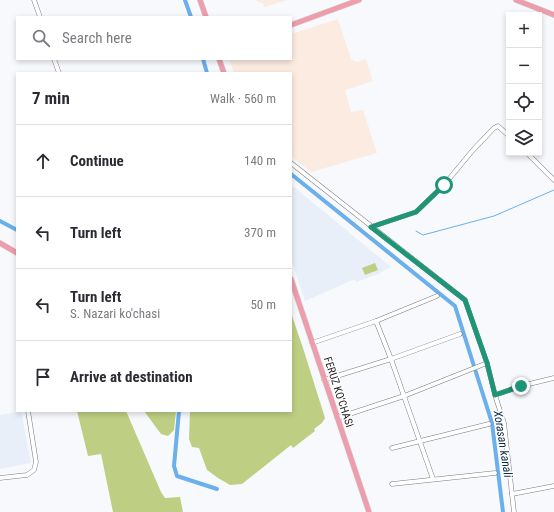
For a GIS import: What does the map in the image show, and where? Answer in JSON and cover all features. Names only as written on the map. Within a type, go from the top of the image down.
[{"type":"main road","points":[[200,0],[206,16]]},
{"type":"main road","points":[[292,25],[357,0]]},
{"type":"main road","points":[[516,0],[554,15]]},
{"type":"main road","points":[[219,60],[224,72]]},
{"type":"main road","points":[[0,243],[16,252]]},
{"type":"main road","name":"FERUZ KO'CHASI","points":[[292,282],[368,512]]},
{"type":"street","points":[[34,0],[40,16]]},
{"type":"street","points":[[54,60],[59,72]]},
{"type":"street","points":[[371,227],[416,212],[444,185],[473,150],[494,128],[498,126],[506,133]]},
{"type":"street","points":[[530,156],[554,180]]},
{"type":"street","points":[[292,164],[465,300],[487,363],[504,423],[514,512]]},
{"type":"street","points":[[312,343],[376,321],[437,296]]},
{"type":"street","points":[[376,321],[391,359],[433,480]]},
{"type":"street","points":[[324,380],[391,359],[460,334]]},
{"type":"street","points":[[337,418],[404,396],[487,363]]},
{"type":"street","points":[[495,395],[521,386],[554,378]]},
{"type":"street","points":[[0,478],[27,475],[34,470],[36,462],[28,412]]},
{"type":"street","points":[[392,448],[489,424]]},
{"type":"street","points":[[392,484],[495,473]]},
{"type":"street","points":[[512,494],[554,486]]},
{"type":"shaded area","points":[[255,0],[287,0],[264,7],[263,3]]},
{"type":"shaded area","points":[[338,19],[351,59],[357,62],[366,59],[373,81],[345,90],[351,112],[363,110],[377,153],[311,172],[292,157],[292,72],[234,72],[229,60],[292,60],[292,34]]},
{"type":"shaded area","points":[[294,187],[391,267],[378,274],[356,282],[355,279],[305,301],[292,261],[292,188]]},
{"type":"shaded area","points":[[21,412],[31,463],[0,469],[0,415]]},
{"type":"green space","points":[[375,263],[378,270],[365,275],[362,268]]},
{"type":"green space","points":[[292,316],[325,418],[322,423],[314,429],[315,431],[293,448],[291,445],[242,484],[230,485],[207,470],[199,448],[192,447],[189,439],[190,412],[292,412]]},
{"type":"green space","points":[[77,412],[126,412],[161,492],[165,498],[180,497],[183,512],[113,512],[101,454],[88,456]]},
{"type":"green space","points":[[145,412],[176,412],[174,430],[168,436],[161,434]]},
{"type":"waterway","name":"Xorasan kanali","points":[[185,0],[191,16]]},
{"type":"waterway","name":"Xorasan kanali","points":[[203,60],[207,72]]},
{"type":"waterway","name":"Xorasan kanali","points":[[292,175],[455,306],[492,423],[503,512]]},
{"type":"waterway","points":[[416,231],[423,235],[494,216],[554,190]]},
{"type":"waterway","points":[[0,221],[16,229]]},
{"type":"waterway","points":[[179,412],[174,466],[177,476],[217,489]]},
{"type":"route","points":[[444,185],[416,212],[371,227],[465,300],[487,363],[495,395],[521,386]]}]
